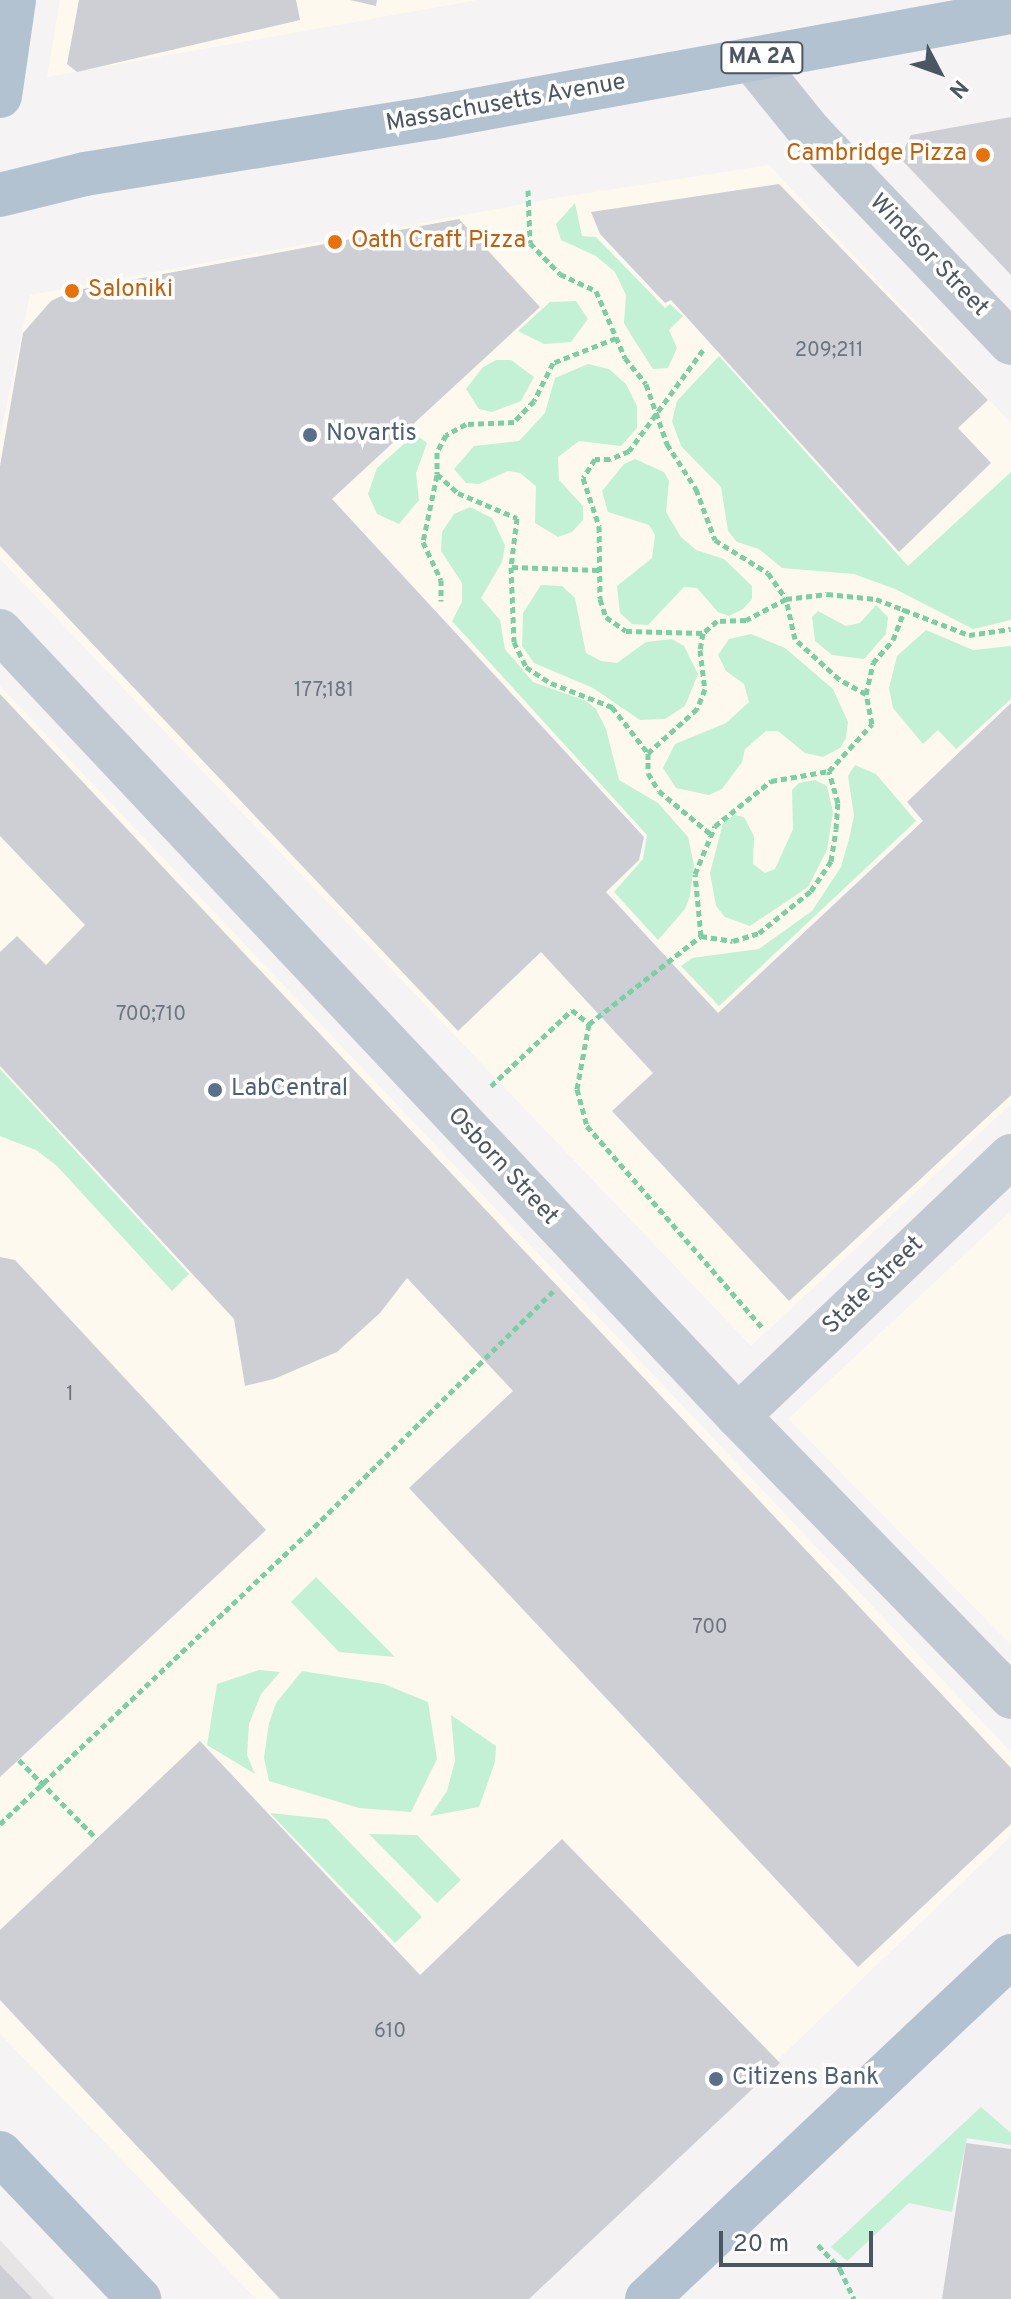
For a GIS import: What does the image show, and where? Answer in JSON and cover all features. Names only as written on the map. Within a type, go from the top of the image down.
[{"type":"main road","points":[[0,96],[14,0]]},
{"type":"main road","name":"Massachusetts Avenue","points":[[0,195],[85,174],[752,60],[1011,12]]},
{"type":"main road","points":[[647,2299],[1011,1956]]},
{"type":"main road","points":[[0,2153],[139,2299]]},
{"type":"street","name":"Windsor Street","points":[[752,60],[811,133],[1011,343]]},
{"type":"street","name":"Osborn Street","points":[[0,631],[738,1416],[1011,1697]]},
{"type":"street","name":"State Street","points":[[738,1416],[1011,1156]]},
{"type":"path","points":[[528,190],[530,243],[560,274],[596,291],[616,338],[659,415],[667,444],[696,489],[715,540],[768,573],[786,599],[795,639],[839,679],[866,694]]},
{"type":"path","points":[[441,601],[441,580],[423,542],[437,474],[437,452],[446,435],[466,424],[514,422],[534,401],[542,375],[553,363],[616,338]]},
{"type":"path","points":[[703,350],[670,391],[659,415],[629,451],[610,459],[595,459],[585,471],[584,486],[599,526],[599,570],[606,617],[626,631],[703,633]]},
{"type":"path","points":[[437,474],[458,493],[517,518],[511,567],[514,642],[526,667],[551,683],[612,707],[648,753],[648,773],[659,791],[713,836]]},
{"type":"path","points":[[511,567],[599,570]]},
{"type":"path","points":[[648,753],[697,709],[705,689],[700,650],[703,633],[717,621],[746,620],[786,599],[827,594],[905,608],[969,635],[1011,629]]},
{"type":"path","points":[[701,936],[695,874],[715,826],[739,802],[771,781],[829,771],[848,756],[872,724],[866,694],[873,663],[893,640],[905,608]]},
{"type":"path","points":[[770,1336],[587,1126],[577,1089],[580,1048],[589,1024],[701,936],[733,941],[759,933],[811,891],[831,861],[836,829],[838,803],[829,771]]},
{"type":"path","points":[[490,1086],[572,1010],[589,1024]]},
{"type":"path","points":[[0,1824],[307,1534],[562,1282]]},
{"type":"path","points":[[19,1760],[97,1839]]},
{"type":"path","points":[[818,2245],[840,2269],[854,2299]]},
{"type":"shaded area","points":[[60,0],[477,0],[47,77]]},
{"type":"shaded area","name":"Novartis","points":[[769,165],[1011,423],[1011,1104],[751,1346],[0,559],[0,436],[30,295],[556,198]]},
{"type":"shaded area","points":[[0,686],[1011,1752],[1011,1836],[529,2299],[256,2299],[0,2034]]},
{"type":"shaded area","points":[[1011,1211],[1011,1645],[788,1419]]},
{"type":"shaded area","points":[[0,2240],[54,2299],[0,2299]]},
{"type":"green space","points":[[575,203],[582,236],[596,237],[665,308],[670,304],[683,316],[669,330],[677,348],[668,368],[653,369],[624,323],[626,295],[615,272],[596,256],[561,240],[556,224]]},
{"type":"green space","points":[[576,301],[588,319],[571,342],[544,344],[518,331],[550,302]]},
{"type":"green space","points":[[719,356],[908,566],[1011,472],[1011,620],[973,629],[895,589],[854,574],[782,568],[759,549],[737,542],[728,531],[721,487],[681,446],[672,421],[677,401]]},
{"type":"green space","points":[[496,360],[511,360],[534,377],[521,401],[492,412],[479,409],[466,389],[483,367]]},
{"type":"green space","points":[[588,364],[609,369],[626,384],[637,406],[637,428],[621,446],[579,441],[558,457],[559,480],[583,506],[583,520],[572,532],[558,537],[535,523],[536,486],[520,473],[508,471],[479,484],[466,483],[454,469],[474,446],[519,441],[545,413],[555,378]]},
{"type":"green space","points":[[415,434],[427,443],[416,473],[419,500],[399,524],[377,514],[368,494],[377,468]]},
{"type":"green space","points":[[635,459],[664,472],[669,481],[666,512],[681,537],[696,550],[724,559],[752,586],[752,599],[743,609],[729,616],[718,612],[697,588],[684,587],[648,625],[632,624],[620,613],[617,586],[652,558],[655,535],[649,525],[608,512],[602,491],[624,464]]},
{"type":"green space","points":[[470,507],[492,518],[505,545],[502,562],[481,598],[500,620],[505,649],[533,682],[586,701],[596,709],[606,729],[619,780],[658,803],[688,837],[694,865],[690,896],[685,909],[658,940],[614,892],[643,859],[647,835],[452,621],[462,602],[462,583],[441,551],[442,532],[454,514]]},
{"type":"green space","points":[[541,585],[562,586],[575,598],[586,653],[601,661],[617,663],[646,642],[672,639],[684,646],[698,674],[685,706],[665,719],[640,720],[593,688],[534,663],[522,646],[523,613]]},
{"type":"green space","points":[[876,605],[888,617],[886,634],[864,659],[832,655],[815,641],[812,617],[818,611],[846,626],[860,623]]},
{"type":"green space","points":[[926,630],[973,650],[1011,646],[1011,699],[956,749],[938,730],[923,744],[893,708],[889,688],[897,656]]},
{"type":"green space","points":[[751,634],[785,648],[833,689],[848,722],[846,738],[840,748],[823,757],[805,753],[778,731],[766,731],[745,749],[742,762],[722,789],[709,795],[676,788],[663,768],[675,744],[726,723],[749,702],[744,684],[726,671],[718,655],[729,639]]},
{"type":"green space","points":[[855,765],[876,774],[916,821],[719,1006],[681,966],[692,958],[759,949],[812,911],[841,867],[854,816],[848,776]]},
{"type":"green space","points":[[815,780],[827,786],[833,812],[827,850],[808,887],[750,926],[725,917],[716,906],[710,873],[723,823],[734,815],[744,817],[754,836],[753,864],[765,873],[775,869],[793,829],[792,790],[799,783]]},
{"type":"green space","points":[[0,1069],[189,1274],[172,1291],[57,1166],[36,1150],[0,1136]]},
{"type":"green space","points":[[316,1577],[395,1657],[339,1652],[291,1602]]},
{"type":"green space","points":[[259,1670],[280,1672],[261,1694],[249,1724],[247,1755],[255,1774],[207,1745],[217,1684]]},
{"type":"green space","points":[[302,1671],[384,1684],[428,1702],[437,1759],[411,1812],[359,1808],[269,1781],[264,1758],[269,1723],[276,1703]]},
{"type":"green space","points":[[451,1715],[496,1746],[495,1762],[479,1807],[430,1816],[447,1791],[455,1761]]},
{"type":"green space","points":[[270,1813],[327,1819],[422,1917],[395,1943]]},
{"type":"green space","points":[[369,1834],[417,1835],[461,1880],[437,1903]]},
{"type":"green space","points":[[981,2107],[1011,2133],[1011,2145],[967,2138],[952,2212],[909,2203],[847,2261],[831,2247]]},
{"type":"building","points":[[79,0],[296,0],[300,20],[77,72],[67,64]]},
{"type":"building","points":[[350,0],[377,0],[376,6]]},
{"type":"building","points":[[1011,117],[1011,275],[900,158],[911,135]]},
{"type":"building","points":[[779,184],[988,400],[958,428],[991,463],[899,552],[671,300],[665,303],[600,234],[591,212]]},
{"type":"building","points":[[459,219],[540,307],[332,499],[644,837],[639,860],[606,892],[718,1013],[923,821],[907,802],[1011,703],[1011,1095],[789,1301],[612,1111],[653,1073],[541,952],[458,1031],[0,546],[0,466],[23,333],[51,301],[72,291]]},
{"type":"building","points":[[0,694],[1011,1768],[1011,1824],[858,1967],[409,1488],[513,1391],[407,1278],[380,1313],[337,1352],[274,1379],[245,1386],[234,1319],[0,1066],[0,952],[17,936],[46,965],[85,925],[0,836]]},
{"type":"building","points":[[0,1257],[15,1260],[266,1530],[0,1777]]},
{"type":"building","points":[[200,1741],[420,1975],[562,1839],[780,2063],[529,2299],[280,2299],[0,2000],[0,1930]]},
{"type":"building","points":[[966,2143],[1011,2149],[1011,2299],[942,2299]]},
{"type":"building","points":[[0,2265],[33,2299],[0,2299]]},
{"type":"place","name":"Cambridge Pizza","points":[[983,155]]},
{"type":"place","name":"Oath Craft Pizza","points":[[335,242]]},
{"type":"place","name":"Saloniki","points":[[72,291]]},
{"type":"place","name":"Novartis","points":[[310,435]]},
{"type":"place","name":"LabCentral","points":[[215,1090]]},
{"type":"place","name":"Citizens Bank","points":[[716,2079]]}]
